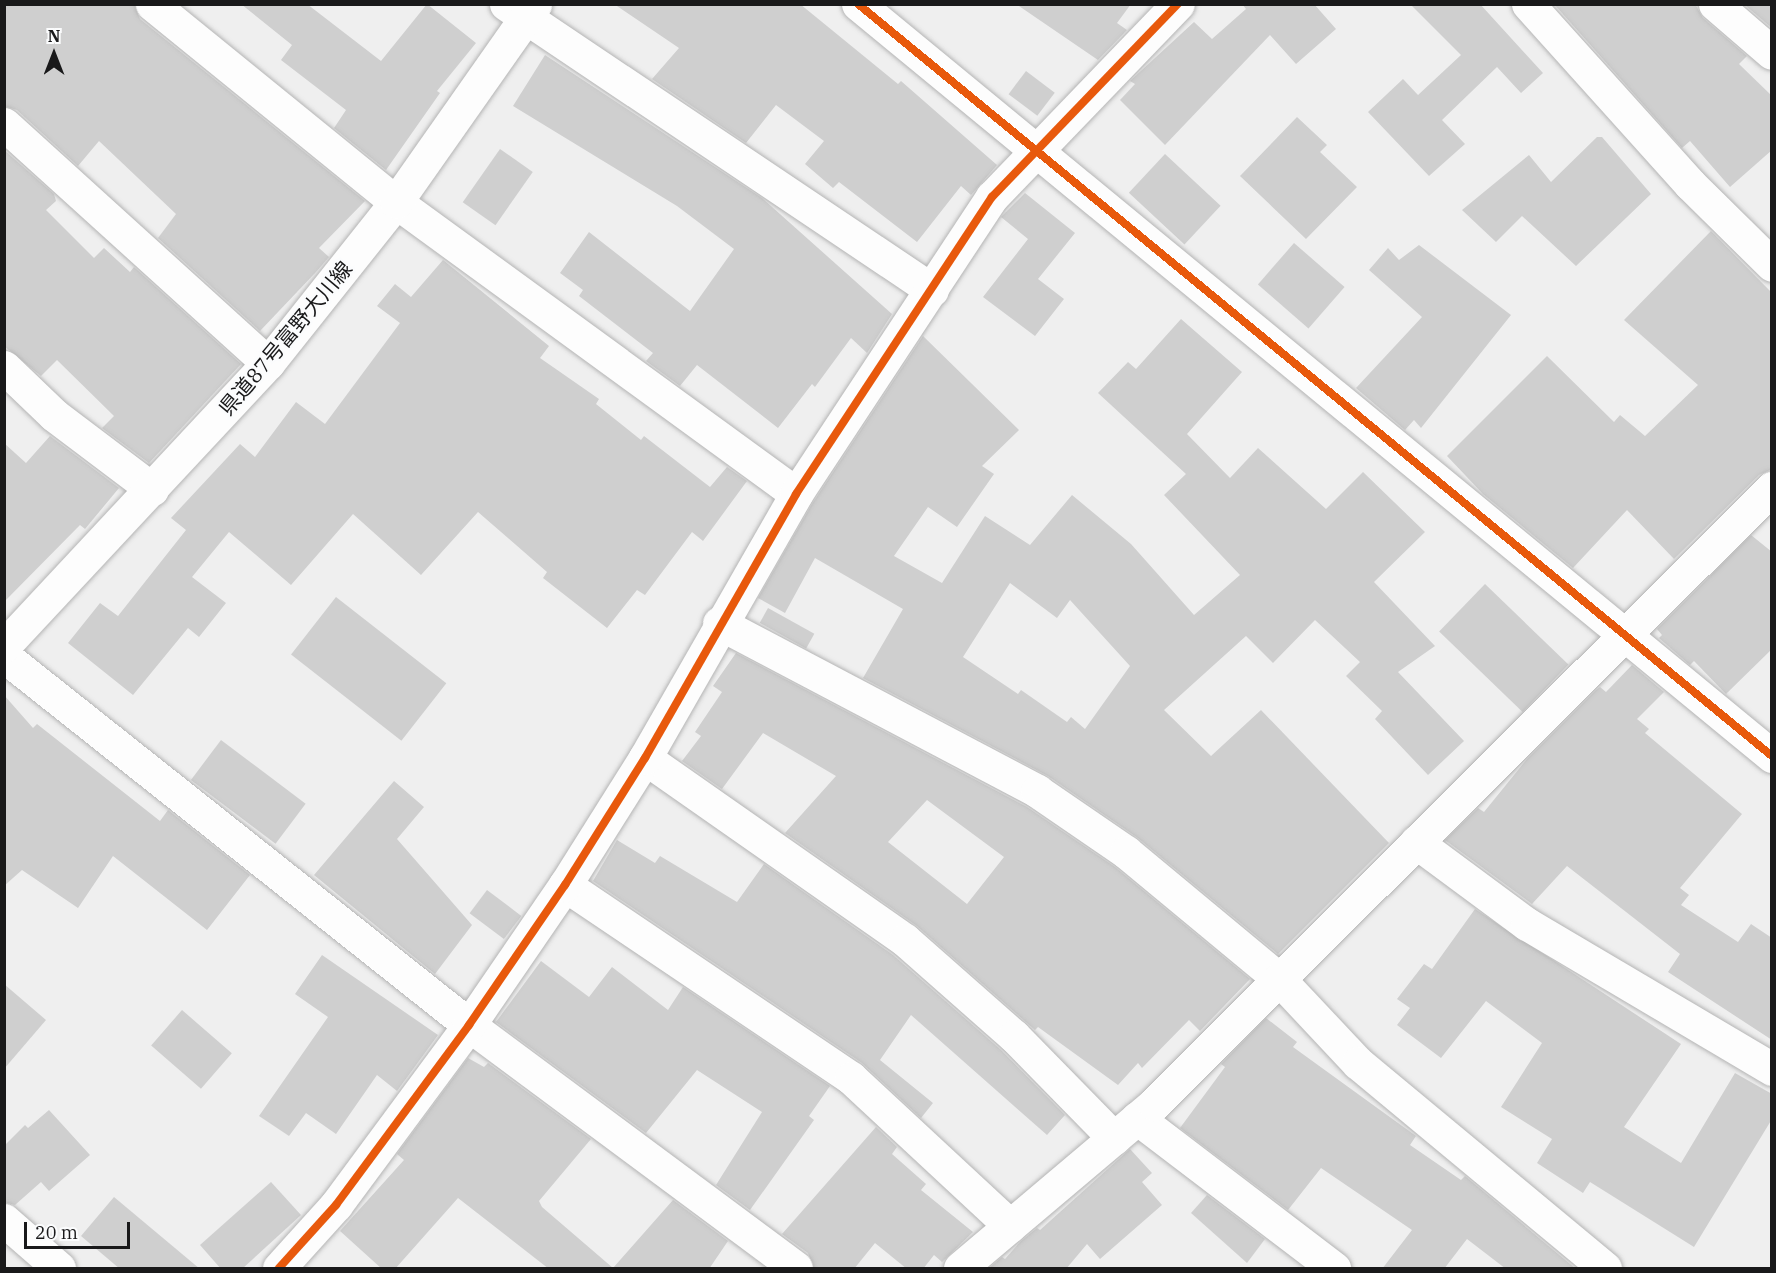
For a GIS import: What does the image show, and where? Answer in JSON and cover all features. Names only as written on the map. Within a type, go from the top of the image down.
[{"type":"street","points":[[152,4],[396,202],[795,494]]},
{"type":"street","points":[[858,4],[1772,756]]},
{"type":"street","points":[[279,1269],[336,1205],[469,1025],[565,885],[645,758],[719,623],[795,494],[992,197],[1178,4]]},
{"type":"street","points":[[1528,4],[1690,184],[1772,265]]},
{"type":"street","points":[[1715,4],[1772,53]]},
{"type":"street","points":[[522,9],[932,290]]},
{"type":"street","name":"県道87号富野大川線","points":[[4,646],[268,363],[396,202],[522,9]]},
{"type":"street","points":[[4,124],[268,363]]},
{"type":"street","points":[[4,367],[54,415],[152,489]]},
{"type":"street","points":[[960,1269],[1126,1128],[1279,980],[1623,634],[1772,488]]},
{"type":"street","points":[[719,623],[1037,791],[1126,852],[1279,980],[1358,1063],[1605,1269]]},
{"type":"street","points":[[4,656],[469,1025],[796,1269]]},
{"type":"street","points":[[645,758],[905,940],[1014,1036],[1126,1128],[1334,1269]]},
{"type":"street","points":[[1416,842],[1527,924],[1772,1069]]},
{"type":"street","points":[[565,885],[850,1078],[1010,1226]]},
{"type":"street","points":[[4,1220],[59,1269]]},
{"type":"building","points":[[4,4],[134,4],[140,19],[365,201],[319,248],[329,257],[260,331],[158,238],[176,214],[99,141],[78,166],[17,110],[4,106]]},
{"type":"building","points":[[241,4],[307,4],[381,61],[427,4],[476,43],[437,91],[440,93],[386,170],[334,128],[346,110],[281,60],[292,45]]},
{"type":"building","points":[[614,4],[800,4],[898,84],[901,81],[997,165],[971,195],[961,186],[917,242],[839,182],[833,188],[805,164],[824,141],[776,105],[746,143],[652,79],[679,48]]},
{"type":"building","points":[[1016,4],[1131,4],[1117,23],[1127,30],[1098,60]]},
{"type":"building","points":[[1242,4],[1314,4],[1336,29],[1296,64],[1270,35],[1165,145],[1120,100],[1135,84],[1130,81],[1194,22],[1212,39],[1246,9]]},
{"type":"building","points":[[1410,4],[1480,4],[1543,73],[1521,93],[1497,67],[1442,120],[1465,144],[1429,176],[1368,112],[1403,79],[1418,95],[1461,55]]},
{"type":"building","points":[[1554,4],[1695,4],[1703,18],[1747,56],[1739,64],[1772,96],[1772,150],[1730,187],[1690,141],[1682,148]]},
{"type":"building","points":[[1772,4],[1772,28],[1745,5]]},
{"type":"building","points":[[545,55],[762,198],[892,314],[867,353],[851,338],[815,387],[812,384],[778,428],[697,365],[680,386],[646,361],[653,353],[579,296],[583,290],[560,273],[589,232],[690,311],[734,249],[677,206],[513,106]]},
{"type":"building","points":[[1026,71],[1055,93],[1037,116],[1009,94]]},
{"type":"building","points":[[1297,117],[1327,145],[1320,152],[1357,187],[1306,239],[1240,176]]},
{"type":"building","points":[[1597,137],[1602,137],[1651,194],[1576,266],[1522,216],[1496,242],[1462,210],[1529,155],[1551,182]]},
{"type":"building","points":[[500,149],[533,172],[495,225],[463,202]]},
{"type":"building","points":[[4,150],[54,194],[56,201],[46,210],[94,258],[104,248],[130,272],[134,267],[241,364],[149,463],[102,428],[114,416],[57,360],[41,376],[4,346]]},
{"type":"building","points":[[1165,154],[1221,206],[1184,245],[1129,193]]},
{"type":"building","points":[[1025,193],[1075,233],[1038,279],[1064,299],[1035,336],[983,297],[1028,239],[1001,217]]},
{"type":"building","points":[[1711,231],[1772,293],[1772,469],[1759,475],[1674,559],[1627,510],[1573,568],[1483,494],[1447,456],[1547,356],[1614,422],[1620,415],[1645,436],[1698,385],[1624,320]]},
{"type":"building","points":[[1294,243],[1345,287],[1308,328],[1258,285]]},
{"type":"building","points":[[1419,245],[1511,315],[1421,428],[1414,420],[1405,430],[1356,388],[1422,317],[1369,270],[1388,248],[1399,260]]},
{"type":"building","points":[[443,260],[549,346],[540,358],[599,399],[596,404],[641,440],[644,436],[710,487],[727,467],[747,481],[703,541],[692,532],[645,595],[637,590],[607,628],[543,578],[547,572],[478,512],[421,575],[353,514],[291,585],[229,532],[192,577],[226,603],[199,637],[188,628],[133,695],[68,643],[100,603],[118,616],[186,530],[171,518],[240,444],[255,457],[296,402],[325,424],[400,323],[377,306],[395,284],[411,297]]},
{"type":"building","points":[[1181,319],[1242,372],[1187,434],[1230,478],[1258,448],[1326,509],[1363,472],[1425,532],[1374,582],[1435,646],[1398,672],[1464,741],[1428,775],[1375,719],[1382,711],[1346,676],[1360,662],[1315,620],[1273,663],[1246,636],[1164,710],[1211,756],[1261,710],[1389,843],[1278,954],[1138,838],[1048,776],[863,678],[903,609],[815,558],[785,613],[758,598],[812,504],[923,336],[1019,430],[982,466],[994,474],[957,527],[928,507],[894,556],[942,583],[985,516],[1030,545],[1072,495],[1131,544],[1194,615],[1240,575],[1164,495],[1186,474],[1098,393],[1128,362],[1136,369]],"holes":[[[1010,583],[1057,618],[1070,600],[1130,666],[1085,729],[1071,717],[1067,722],[1021,690],[1018,694],[963,657]]]},
{"type":"building","points":[[50,436],[119,488],[85,529],[80,525],[4,602],[4,443],[26,463]]},
{"type":"building","points":[[1751,535],[1772,552],[1772,649],[1726,694],[1694,661],[1690,665],[1659,638],[1662,635],[1657,629]]},
{"type":"building","points":[[1485,584],[1568,665],[1523,712],[1439,631]]},
{"type":"building","points":[[336,597],[446,683],[401,741],[291,655]]},
{"type":"building","points":[[768,608],[814,634],[806,649],[760,623]]},
{"type":"building","points":[[736,653],[1027,807],[1115,867],[1250,979],[1200,1031],[1189,1020],[1142,1068],[1138,1063],[1118,1085],[1038,1027],[1035,1030],[917,926],[785,833],[836,776],[763,733],[722,789],[682,761],[701,736],[695,732],[722,692],[713,686]],"holes":[[[927,800],[1004,857],[967,904],[888,842]]]},
{"type":"building","points":[[1632,665],[1664,692],[1637,719],[1649,729],[1645,733],[1742,814],[1680,888],[1689,895],[1681,905],[1738,942],[1751,924],[1772,938],[1772,1040],[1668,972],[1680,954],[1567,866],[1532,904],[1445,840],[1478,808],[1484,812],[1527,759],[1596,690],[1600,687],[1606,692]]},
{"type":"building","points":[[4,695],[33,728],[37,724],[160,821],[168,810],[250,875],[207,930],[113,856],[78,908],[22,870],[4,886]]},
{"type":"building","points":[[221,740],[306,804],[276,844],[191,780]]},
{"type":"building","points":[[394,781],[424,807],[397,839],[472,925],[435,974],[314,875]]},
{"type":"building","points":[[617,840],[655,863],[660,856],[737,902],[764,864],[893,955],[1001,1050],[1065,1115],[1047,1135],[911,1015],[880,1060],[933,1103],[921,1118],[862,1063],[593,881]]},
{"type":"building","points":[[487,890],[521,916],[504,939],[470,913]]},
{"type":"building","points":[[1475,909],[1681,1044],[1624,1127],[1681,1163],[1735,1073],[1772,1094],[1772,1119],[1694,1247],[1590,1182],[1583,1193],[1537,1163],[1552,1139],[1501,1107],[1542,1043],[1486,1001],[1441,1058],[1397,1025],[1410,1008],[1397,999],[1424,964],[1432,969]]},
{"type":"building","points":[[322,955],[438,1035],[397,1091],[377,1075],[336,1134],[306,1113],[289,1136],[259,1116],[328,1017],[295,994]]},
{"type":"building","points":[[541,961],[589,997],[612,967],[668,1010],[683,987],[830,1086],[809,1116],[814,1120],[750,1210],[716,1185],[762,1112],[697,1070],[646,1133],[496,1022]]},
{"type":"building","points":[[4,984],[46,1020],[4,1069]]},
{"type":"building","points":[[182,1010],[232,1053],[201,1089],[151,1045]]},
{"type":"building","points":[[1266,1018],[1297,1042],[1293,1047],[1416,1136],[1410,1145],[1461,1180],[1465,1176],[1576,1269],[1506,1269],[1467,1239],[1444,1269],[1382,1269],[1412,1230],[1321,1168],[1288,1210],[1180,1128],[1225,1067],[1221,1064]]},
{"type":"building","points":[[468,1058],[484,1067],[488,1063],[591,1139],[539,1201],[542,1207],[613,1268],[673,1200],[728,1241],[709,1269],[549,1269],[458,1198],[395,1269],[382,1269],[340,1231],[404,1160],[397,1154]]},
{"type":"building","points":[[49,1110],[90,1155],[49,1191],[41,1182],[15,1205],[4,1202],[4,1146],[25,1125],[28,1128]]},
{"type":"building","points":[[876,1127],[897,1147],[892,1154],[926,1184],[921,1190],[973,1232],[942,1262],[934,1255],[923,1269],[907,1269],[875,1243],[854,1269],[814,1269],[808,1253],[782,1234]]},
{"type":"building","points":[[1130,1149],[1152,1173],[1142,1182],[1162,1205],[1100,1259],[1087,1244],[1066,1269],[988,1269],[1002,1257],[1005,1259],[1037,1228],[1040,1230]]},
{"type":"building","points":[[271,1182],[301,1215],[242,1269],[221,1269],[200,1245]]},
{"type":"building","points":[[1207,1195],[1265,1239],[1247,1263],[1191,1213]]},
{"type":"building","points":[[114,1197],[200,1269],[120,1269],[81,1236]]},
{"type":"cycle path","points":[[858,4],[1772,756]]},
{"type":"cycle path","points":[[279,1268],[336,1205],[469,1025],[565,885],[645,758],[796,494],[992,197],[1178,4]]}]
